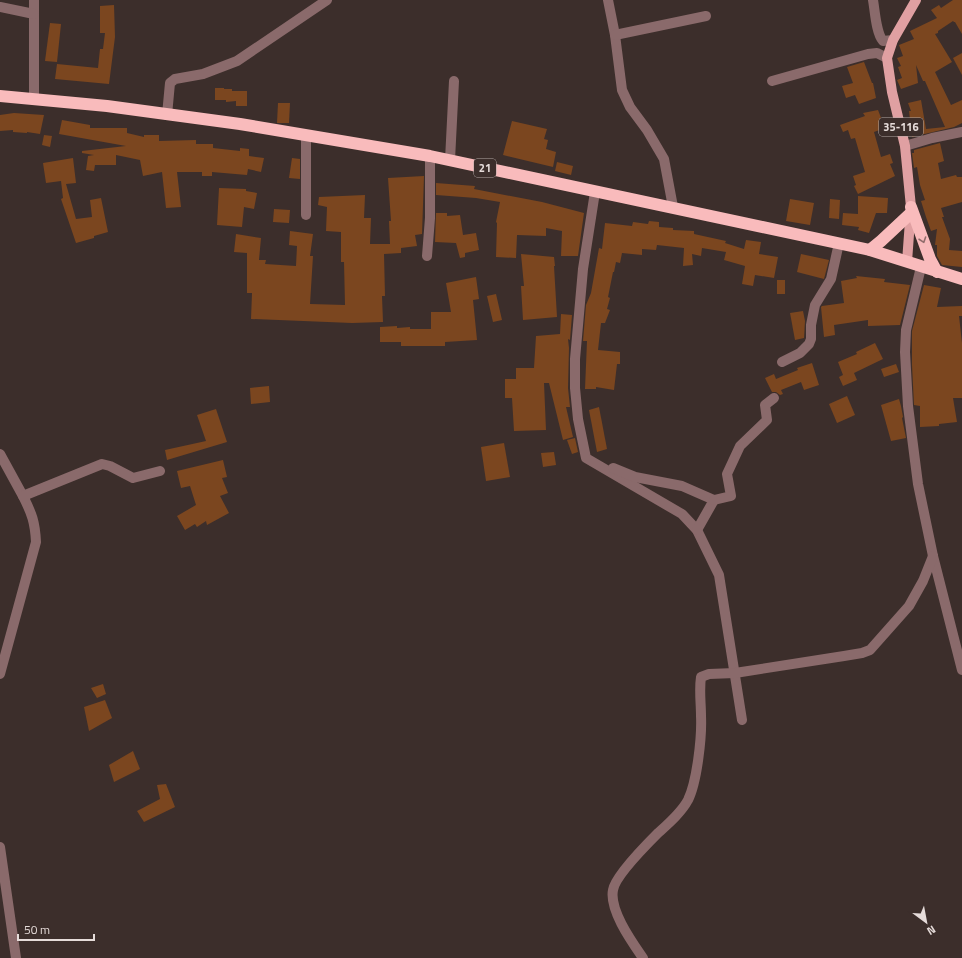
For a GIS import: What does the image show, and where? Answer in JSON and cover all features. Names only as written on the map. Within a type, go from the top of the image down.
[{"type":"highway","name":"21","points":[[0,96],[106,106],[306,135],[430,156],[870,250],[962,280]]},
{"type":"highway","points":[[870,250],[881,241],[911,210],[930,259],[937,272]]},
{"type":"main road","name":"35-116","points":[[907,262],[911,210],[905,146],[892,92],[887,58],[893,40],[916,0]]},
{"type":"street","points":[[34,0],[34,100]]},
{"type":"street","points":[[167,115],[170,83],[175,79],[203,74],[237,61],[327,0]]},
{"type":"street","points":[[608,0],[615,35],[622,90],[630,107],[647,130],[664,159],[673,208]]},
{"type":"street","points":[[873,0],[876,22],[881,38],[883,41],[893,40]]},
{"type":"street","points":[[0,7],[34,14]]},
{"type":"street","points":[[615,35],[706,16]]},
{"type":"street","points":[[772,81],[868,54],[877,54],[887,58]]},
{"type":"street","points":[[450,160],[454,80]]},
{"type":"street","points":[[905,146],[932,138],[962,132]]},
{"type":"street","points":[[306,135],[306,215]]},
{"type":"street","points":[[427,256],[430,218],[430,156]]},
{"type":"street","points":[[594,192],[583,269],[575,359],[575,388],[578,419],[586,458],[682,514],[697,530],[719,575],[742,720]]},
{"type":"street","points":[[782,362],[800,352],[809,344],[811,339],[811,325],[815,305],[831,279],[839,243]]},
{"type":"street","points":[[922,267],[906,330],[905,352],[908,406],[917,476],[933,556],[962,669]]},
{"type":"street","points":[[586,458],[635,477],[682,486],[714,500],[731,496],[727,474],[740,446],[767,420],[765,406],[774,398]]},
{"type":"street","points":[[0,454],[30,510],[35,524],[36,542],[0,674]]},
{"type":"street","points":[[23,496],[102,464],[110,466],[133,478],[160,471]]},
{"type":"street","points":[[697,530],[714,500]]},
{"type":"street","points":[[642,958],[616,912],[613,889],[638,852],[674,818],[688,800],[695,776],[702,729],[701,677],[708,674],[735,673],[850,656],[870,650],[909,606],[923,581],[933,556]]},
{"type":"street","points":[[0,847],[16,958]]},
{"type":"building","points":[[953,0],[962,0],[962,34],[953,21],[935,34],[952,62],[935,72],[951,105],[962,100],[962,123],[954,127],[912,137],[909,111],[911,111],[908,103],[921,100],[926,129],[945,127],[925,81],[923,81],[916,65],[918,83],[901,89],[897,80],[902,78],[898,67],[901,66],[897,58],[903,56],[899,45],[914,39],[910,31],[937,18],[931,10],[939,5],[941,8]]},
{"type":"building","points":[[114,5],[115,37],[109,84],[55,79],[57,64],[98,68],[100,49],[103,49],[105,33],[100,33],[100,6]]},
{"type":"building","points":[[50,23],[61,24],[57,62],[45,61]]},
{"type":"building","points":[[962,53],[962,75],[953,58]]},
{"type":"building","points":[[864,62],[873,83],[876,98],[859,104],[855,95],[846,98],[842,86],[853,83],[847,67]]},
{"type":"building","points":[[215,88],[232,89],[232,91],[247,91],[247,106],[236,106],[236,101],[226,102],[226,100],[215,100]]},
{"type":"building","points":[[278,103],[290,103],[289,123],[277,123]]},
{"type":"building","points":[[878,110],[885,128],[874,132],[881,157],[890,154],[893,163],[890,164],[895,176],[858,194],[854,186],[856,185],[853,176],[865,172],[855,138],[851,139],[848,130],[843,132],[840,125],[865,116],[863,113]]},
{"type":"building","points":[[14,113],[44,115],[40,134],[13,132],[13,130],[0,131],[0,115]]},
{"type":"building","points":[[62,120],[90,125],[90,128],[127,128],[127,133],[144,137],[144,135],[159,135],[159,141],[196,140],[196,144],[213,144],[213,148],[240,151],[240,148],[249,149],[249,156],[264,158],[261,172],[248,169],[247,175],[212,172],[212,176],[202,176],[202,172],[177,172],[181,207],[166,208],[162,172],[143,176],[140,160],[116,155],[116,165],[95,165],[94,171],[86,170],[88,156],[94,155],[82,153],[82,151],[126,146],[59,134]]},
{"type":"building","points":[[512,121],[547,129],[544,139],[548,140],[546,149],[556,152],[553,167],[503,155]]},
{"type":"building","points":[[44,135],[52,136],[50,147],[42,145]]},
{"type":"building","points":[[940,143],[944,161],[938,163],[941,179],[956,175],[957,177],[962,177],[962,202],[941,208],[944,217],[942,217],[950,239],[949,250],[962,251],[962,267],[942,265],[937,256],[937,245],[935,245],[937,229],[931,231],[921,201],[925,200],[920,185],[917,167],[914,168],[912,153],[914,153],[914,150]]},
{"type":"building","points":[[73,158],[76,183],[66,184],[76,219],[92,217],[90,200],[101,198],[108,232],[76,243],[61,199],[63,198],[61,181],[46,183],[43,163]]},
{"type":"building","points":[[292,158],[300,159],[300,179],[289,178]]},
{"type":"building","points":[[557,162],[573,166],[571,175],[555,171]]},
{"type":"building","points":[[424,176],[422,234],[415,235],[417,246],[401,248],[401,253],[384,254],[385,296],[382,296],[383,322],[352,323],[251,319],[252,293],[247,293],[247,253],[234,252],[236,234],[261,238],[259,260],[266,260],[265,264],[296,266],[297,246],[289,245],[290,231],[313,234],[310,256],[313,256],[310,304],[345,305],[344,262],[341,262],[341,232],[326,231],[327,207],[318,205],[319,197],[365,195],[364,218],[371,218],[370,244],[390,244],[389,221],[391,221],[388,178]]},
{"type":"building","points":[[436,183],[475,186],[474,189],[542,202],[584,213],[578,256],[561,256],[562,231],[546,228],[546,236],[517,235],[516,258],[496,257],[496,222],[500,202],[476,198],[436,195]]},
{"type":"building","points":[[219,188],[246,189],[246,191],[257,193],[254,209],[244,207],[242,227],[217,225]]},
{"type":"building","points":[[858,196],[888,198],[887,213],[876,213],[869,233],[858,230],[859,227],[842,225],[843,213],[858,214]]},
{"type":"building","points":[[790,199],[814,203],[810,225],[786,221]]},
{"type":"building","points":[[830,199],[840,200],[839,219],[829,218]]},
{"type":"building","points":[[274,209],[290,210],[289,223],[273,222]]},
{"type":"building","points":[[436,213],[447,213],[447,216],[460,215],[463,235],[476,233],[479,250],[465,253],[465,257],[460,258],[456,243],[435,242]]},
{"type":"building","points":[[649,221],[659,222],[659,227],[673,228],[673,230],[694,231],[694,234],[726,241],[725,243],[744,249],[746,240],[761,242],[759,254],[778,257],[774,278],[755,275],[753,286],[742,284],[745,266],[724,260],[726,252],[702,248],[701,256],[692,254],[693,265],[683,266],[684,248],[657,245],[656,250],[642,249],[642,255],[622,253],[620,263],[616,262],[613,272],[608,297],[610,298],[607,309],[610,310],[605,323],[601,323],[598,350],[620,352],[620,364],[617,364],[614,390],[596,387],[596,389],[585,389],[587,341],[583,341],[586,305],[591,293],[599,248],[602,249],[605,223],[632,226],[633,222],[648,224]]},
{"type":"building","points":[[521,254],[554,257],[557,317],[523,320],[521,286],[524,286]]},
{"type":"building","points":[[801,254],[829,260],[824,279],[797,272]]},
{"type":"building","points":[[856,276],[885,279],[884,282],[910,285],[900,325],[868,326],[868,320],[834,325],[835,335],[824,337],[821,307],[844,303],[841,281],[857,278]]},
{"type":"building","points":[[476,277],[479,299],[473,300],[477,340],[445,342],[445,346],[401,346],[401,342],[380,342],[380,327],[397,326],[397,328],[410,327],[410,329],[431,329],[431,312],[451,312],[446,283]]},
{"type":"building","points":[[777,280],[785,280],[785,294],[777,294]]},
{"type":"building","points":[[924,285],[941,288],[937,307],[962,306],[962,316],[959,316],[962,343],[962,398],[953,398],[957,422],[939,424],[939,426],[920,427],[920,406],[914,405],[912,331]]},
{"type":"building","points":[[496,294],[502,320],[493,322],[487,296]]},
{"type":"building","points":[[803,311],[805,321],[804,338],[795,340],[790,313]]},
{"type":"building","points":[[561,314],[572,315],[570,340],[568,339],[568,388],[570,407],[566,407],[573,437],[563,440],[549,383],[544,383],[546,430],[514,431],[512,398],[505,398],[505,379],[516,379],[516,368],[534,368],[536,336],[560,334]]},
{"type":"building","points":[[875,343],[883,359],[854,373],[857,380],[843,386],[839,377],[843,375],[838,362],[857,354],[856,352]]},
{"type":"building","points":[[812,363],[819,385],[804,390],[801,382],[781,390],[783,394],[780,395],[776,392],[772,392],[765,378],[774,374],[776,379],[798,370],[797,368]]},
{"type":"building","points":[[896,364],[899,372],[884,377],[881,369]]},
{"type":"building","points":[[269,386],[270,402],[251,404],[250,388]]},
{"type":"building","points":[[847,396],[855,415],[837,423],[829,404]]},
{"type":"building","points":[[899,399],[906,438],[891,441],[881,405]]},
{"type":"building","points":[[599,407],[607,449],[597,452],[589,410]]},
{"type":"building","points":[[216,409],[227,442],[167,460],[165,450],[206,441],[197,415]]},
{"type":"building","points":[[575,438],[578,452],[572,454],[567,440]]},
{"type":"building","points":[[504,443],[510,477],[486,481],[481,447]]},
{"type":"building","points":[[554,452],[556,465],[543,467],[541,453]]},
{"type":"building","points":[[223,460],[227,477],[222,478],[228,493],[220,496],[229,513],[207,525],[206,521],[197,527],[195,524],[185,530],[177,516],[196,505],[190,486],[181,488],[177,471]]},
{"type":"building","points":[[103,684],[106,694],[97,698],[91,688]]},
{"type":"building","points":[[105,700],[112,718],[89,731],[84,707]]},
{"type":"building","points":[[133,751],[140,769],[114,782],[109,765]]},
{"type":"building","points":[[166,784],[175,807],[144,822],[137,811],[160,799],[157,785]]}]
